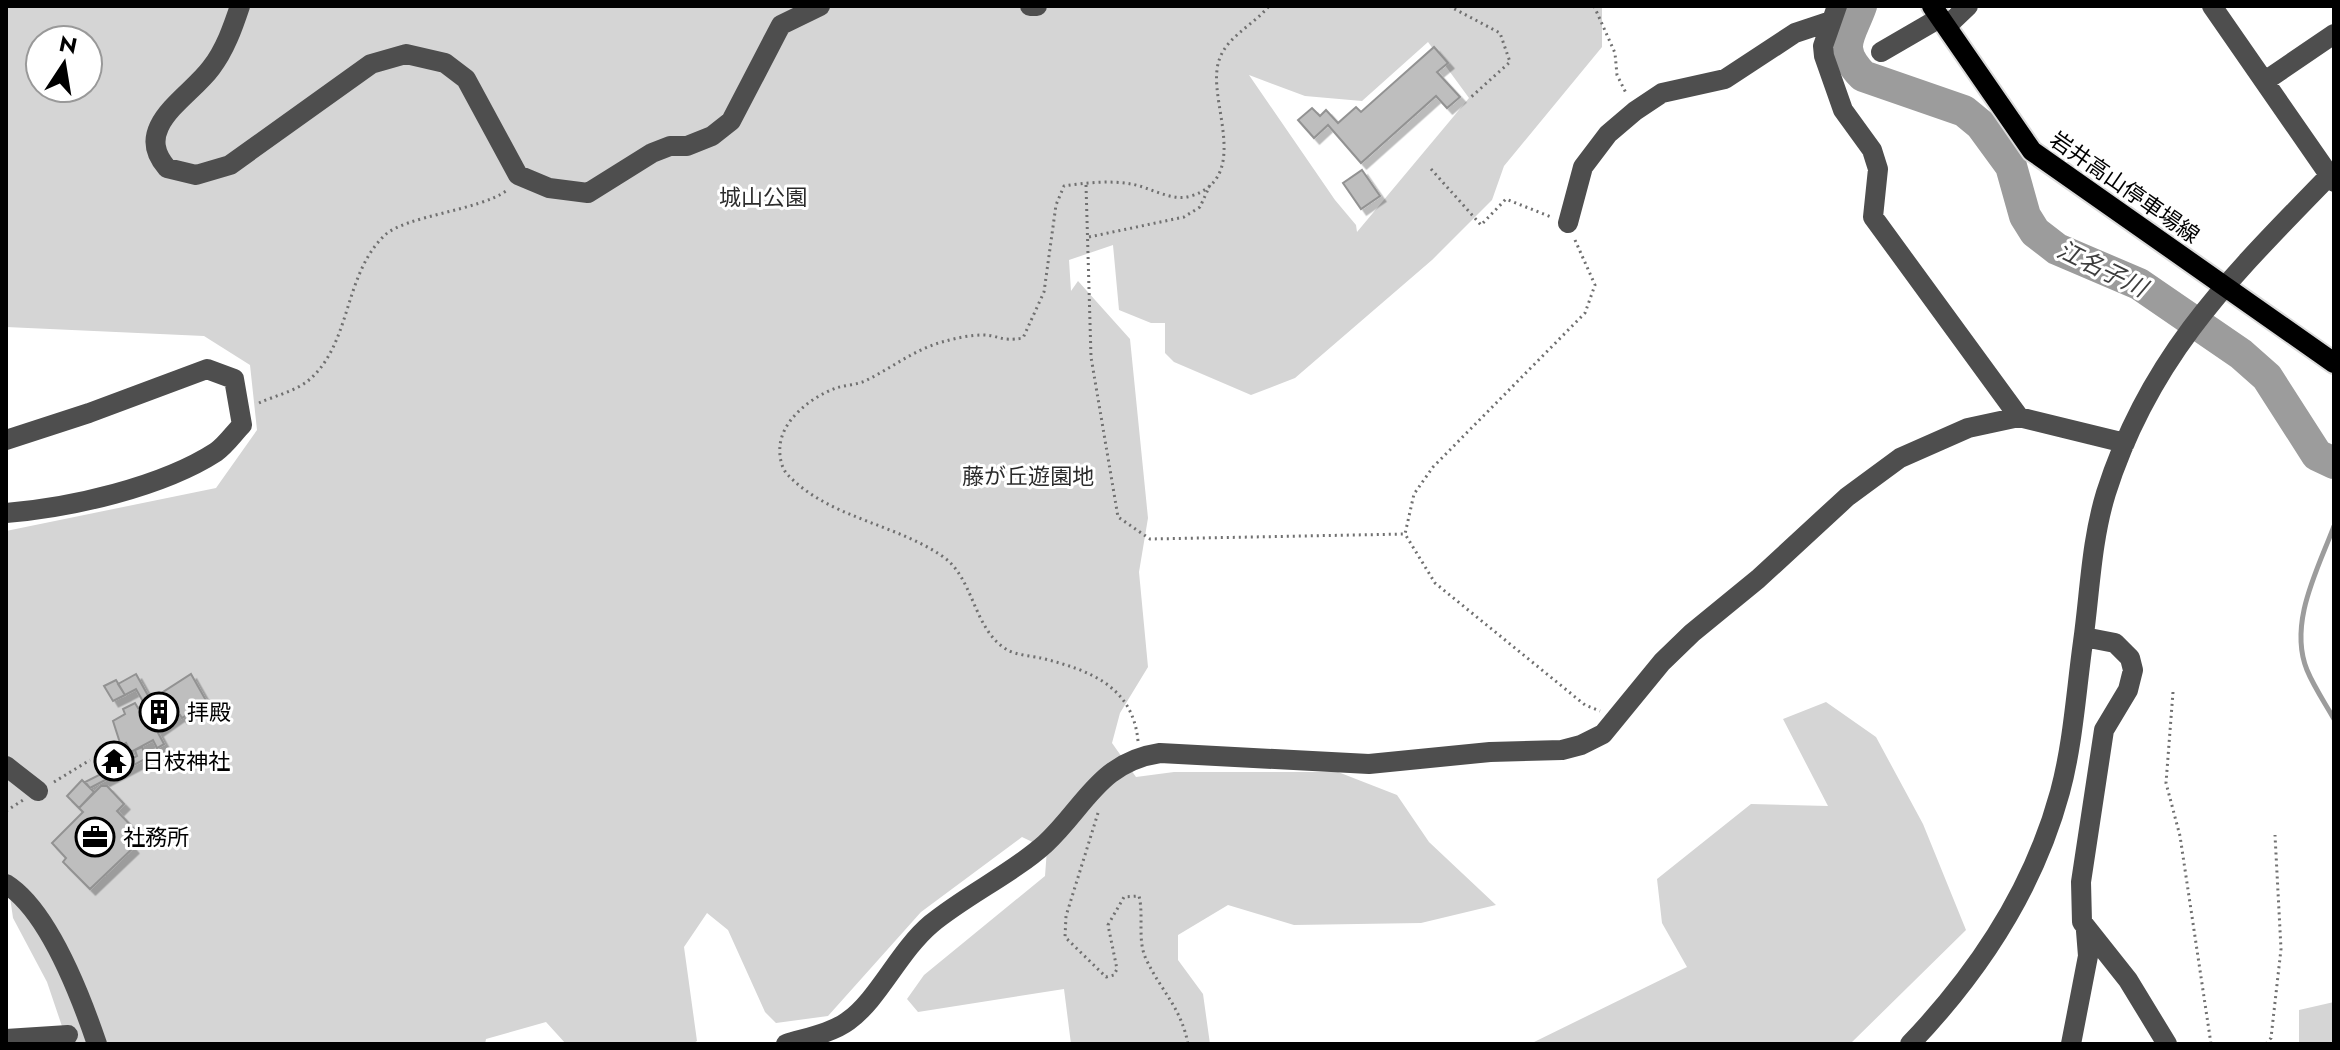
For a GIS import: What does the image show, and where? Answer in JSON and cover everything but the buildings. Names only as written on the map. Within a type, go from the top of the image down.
[{"type":"main road","name":"岩井高山停車場線","points":[[1939,16],[2032,151],[2334,363]]},
{"type":"street","points":[[240,6],[231,32],[211,68],[158,122],[157,155],[167,168],[196,175],[230,165],[371,64],[406,54],[445,63],[466,79],[518,175],[549,188],[588,193],[652,153],[670,146],[687,146],[712,136],[731,121],[781,25],[820,6]]},
{"type":"street","points":[[1030,6],[1037,6]]},
{"type":"street","points":[[1881,52],[1939,16],[1968,6]]},
{"type":"street","points":[[1910,1044],[1972,972],[2018,898],[2036,860],[2061,790],[2084,637],[2093,548],[2106,495],[2141,405],[2201,312],[2223,286],[2332,179],[2212,6]]},
{"type":"street","points":[[1568,223],[1583,167],[1608,134],[1635,111],[1662,93],[1725,79],[1795,33],[1834,13]]},
{"type":"street","points":[[1834,13],[1823,46],[1832,84],[1843,110],[1872,150],[1878,169],[1873,217],[2019,417]]},
{"type":"street","points":[[2265,81],[2334,34]]},
{"type":"street","points":[[6,440],[207,369],[234,379],[242,425],[217,451],[158,479],[43,510],[6,513]]},
{"type":"street","points":[[786,1044],[847,1022],[921,933],[967,896],[1045,844],[1104,777],[1136,757],[1160,753],[1369,764],[1490,752],[1562,750],[1603,734],[1692,633],[1900,458],[1968,428],[2019,417],[2125,443]]},
{"type":"street","points":[[2071,1044],[2088,956],[2080,910],[2081,882],[2104,730],[2128,690],[2133,670],[2130,658],[2115,643],[2084,637]]},
{"type":"street","points":[[6,766],[38,791]]},
{"type":"street","points":[[6,884],[29,906],[51,940],[97,1044]]},
{"type":"street","points":[[2086,931],[2094,935],[2128,980],[2167,1044]]},
{"type":"street","points":[[6,1039],[68,1035]]},
{"type":"path","points":[[1088,237],[1184,217],[1200,207],[1212,181],[1224,165],[1216,71],[1226,44],[1269,6]]},
{"type":"path","points":[[1449,6],[1500,33],[1510,62],[1470,98]]},
{"type":"path","points":[[1594,6],[1615,53],[1617,75],[1635,111]]},
{"type":"path","points":[[1431,169],[1481,225],[1506,199],[1568,223],[1595,285],[1585,313],[1433,467],[1414,494],[1405,534],[1435,583],[1585,705],[1615,717]]},
{"type":"path","points":[[258,404],[307,382],[331,357],[355,281],[367,256],[387,232],[504,193],[518,175]]},
{"type":"path","points":[[1136,757],[1136,720],[1118,689],[1064,664],[1007,649],[983,624],[972,597],[944,557],[810,493],[785,472],[779,453],[781,430],[790,419],[833,389],[862,382],[912,354],[946,341],[984,335],[1002,342],[1023,338],[1044,292],[1056,205],[1064,186],[1131,184],[1162,195],[1190,196],[1212,181]]},
{"type":"path","points":[[1086,183],[1091,357],[1118,517],[1150,539],[1405,534]]},
{"type":"path","points":[[2173,692],[2166,783],[2180,836],[2211,1044]]},
{"type":"path","points":[[1099,810],[1066,916],[1065,937],[1098,972],[1106,977],[1114,975],[1117,969],[1108,925],[1124,897],[1139,896],[1143,952],[1177,1009],[1188,1044]]},
{"type":"path","points":[[2266,1044],[2271,1038],[2281,949],[2275,835]]},
{"type":"green space","points":[[6,6],[1602,6],[1602,47],[1504,166],[1492,200],[1432,260],[1295,378],[1251,395],[1174,362],[1165,353],[1165,323],[1151,323],[1119,310],[1113,245],[1069,260],[1071,291],[1078,281],[1130,339],[1148,518],[1139,572],[1148,667],[1120,713],[1112,743],[1136,777],[1174,772],[1338,772],[1397,795],[1429,842],[1496,905],[1421,923],[1294,925],[1228,905],[1178,935],[1178,960],[1203,994],[1210,1044],[1071,1044],[1064,989],[918,1012],[907,999],[924,975],[1045,876],[1047,849],[1022,837],[921,912],[828,1016],[776,1023],[765,1012],[728,930],[707,913],[684,947],[697,1041],[692,1044],[566,1044],[546,1022],[486,1039],[485,1044],[68,1044],[47,982],[13,918],[6,869],[6,531],[216,488],[257,430],[250,365],[204,336],[6,327]],"holes":[[[1428,42],[1469,98],[1357,232],[1356,225],[1335,200],[1249,75],[1305,96],[1362,101]]]},
{"type":"green space","points":[[1826,702],[1876,737],[1923,824],[1966,930],[1850,1044],[1530,1044],[1687,967],[1662,923],[1657,879],[1751,804],[1828,806],[1783,719]]},
{"type":"green space","points":[[2334,1002],[2334,1044],[2299,1044],[2299,1010]]},
{"type":"waterway","name":"江名子川","points":[[1861,6],[1849,34],[1847,49],[1854,66],[1863,76],[1964,111],[1981,125],[2011,166],[2025,216],[2035,232],[2057,249],[2139,284],[2241,354],[2267,377],[2317,455],[2334,463]]},
{"type":"waterway","points":[[2334,526],[2307,596],[2301,634],[2307,670],[2334,719]]},
{"type":"place","name":"拝殿","points":[[159,712]]},
{"type":"place","name":"日枝神社","points":[[114,761]]},
{"type":"place","name":"社務所","points":[[95,837]]},
{"type":"park label","name":"城山公園","points":[[763,197]]},
{"type":"park label","name":"藤が丘遊園地","points":[[1028,476]]}]
